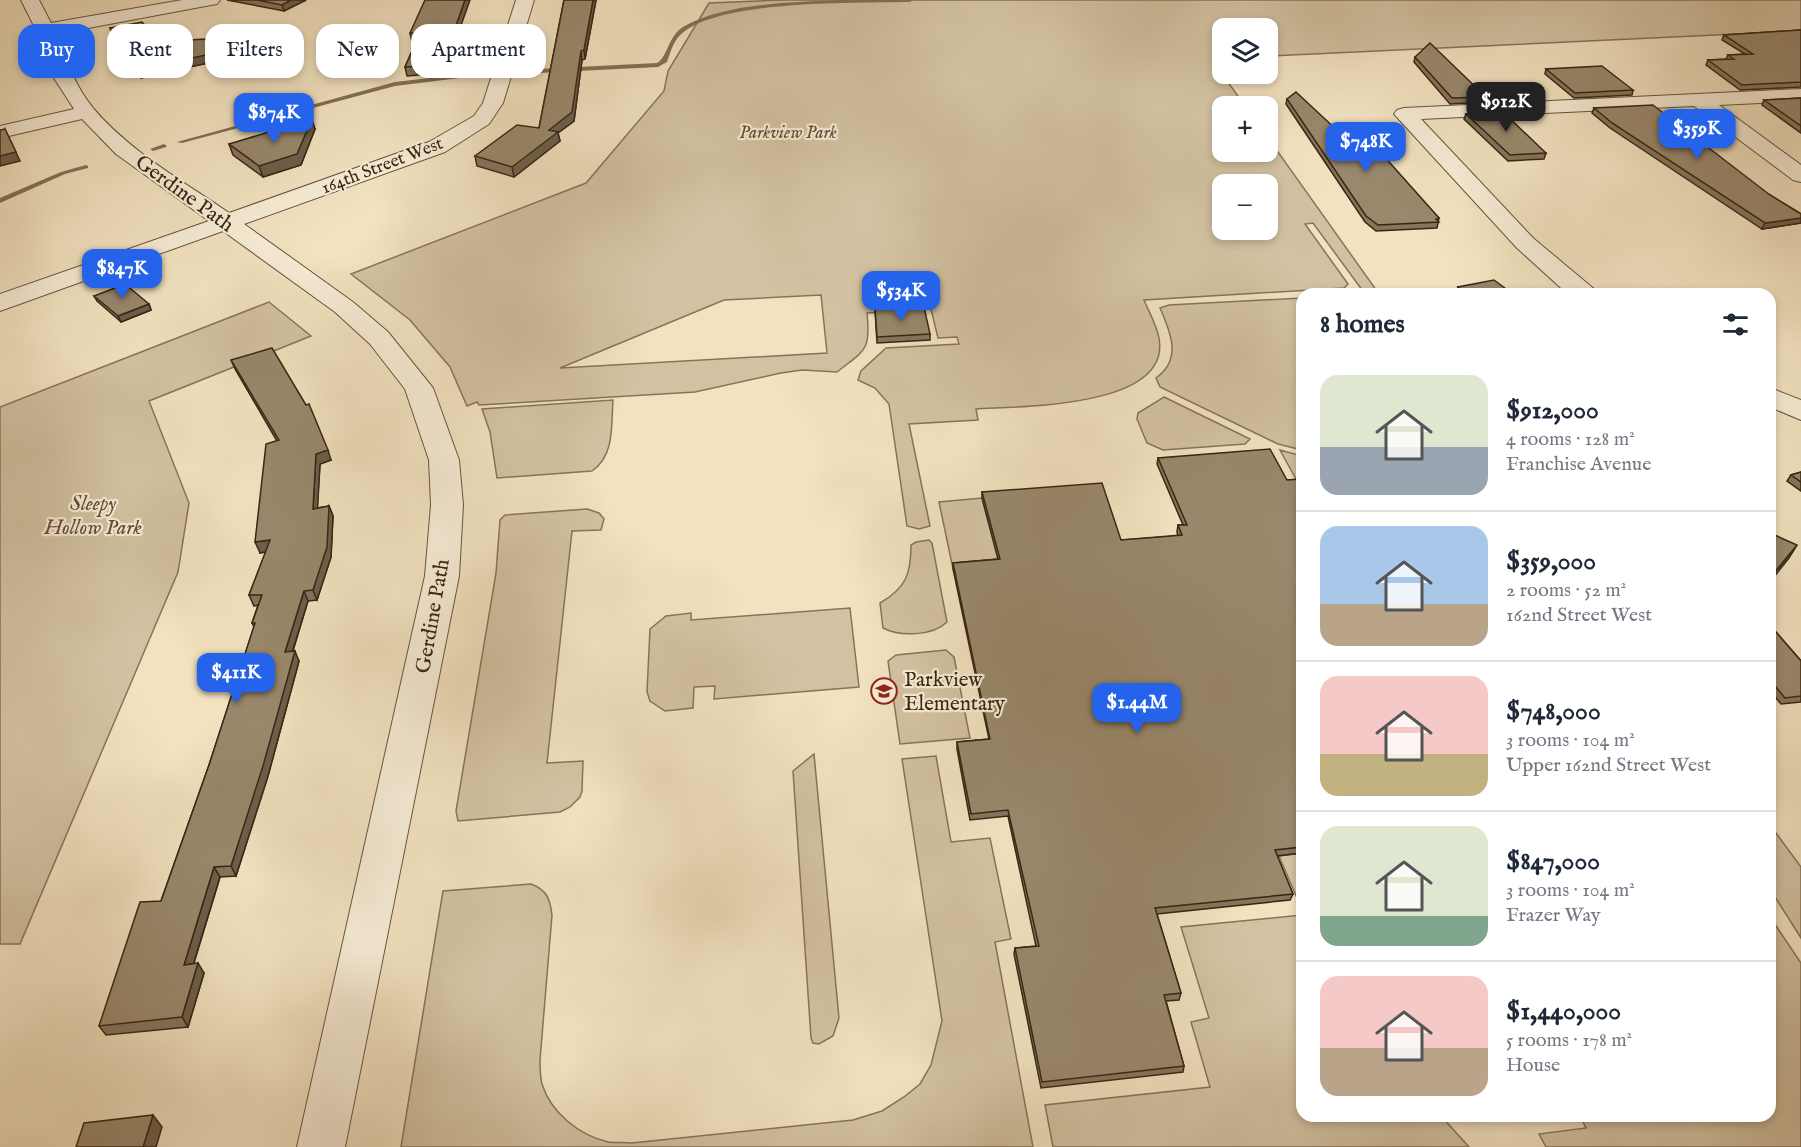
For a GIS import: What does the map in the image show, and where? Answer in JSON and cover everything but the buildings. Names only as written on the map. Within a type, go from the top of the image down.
[{"type":"street","name":"Gerdine Path","points":[[30,0],[42,24]]},
{"type":"street","points":[[78,24],[211,0]]},
{"type":"street","name":"164th Street West","points":[[0,303],[437,147],[482,120],[493,103],[525,0]]},
{"type":"street","name":"Gerdine Path","points":[[64,78],[86,112],[124,149],[344,308],[379,338],[419,388],[444,460],[447,505],[442,576],[321,1147]]},
{"type":"street","points":[[1578,288],[1525,243],[1404,114],[1801,95]]},
{"type":"street","points":[[1699,100],[1801,175]]},
{"type":"street","points":[[0,132],[86,112]]},
{"type":"street","points":[[1776,399],[1801,411]]},
{"type":"green space","name":"Parkview Park","points":[[783,0],[1801,0],[1801,31],[1278,56],[1278,18],[1212,18],[1212,84],[1229,84],[1238,96],[1212,96],[1212,162],[1278,162],[1278,152],[1375,288],[1361,288],[1313,223],[1305,224],[1348,284],[1344,288],[1296,288],[1296,291],[1144,300],[1159,338],[1157,361],[1142,379],[1118,391],[1088,399],[1024,407],[976,409],[978,420],[909,424],[930,526],[919,529],[907,526],[889,404],[875,388],[858,380],[861,371],[886,348],[959,344],[957,337],[938,338],[931,309],[867,313],[867,343],[860,354],[837,372],[802,370],[695,392],[479,405],[477,402],[467,406],[450,367],[410,320],[351,274],[586,183],[664,91],[668,71],[709,3]],"holes":[[[821,295],[827,353],[560,368],[724,300]]]},
{"type":"green space","points":[[1296,298],[1296,448],[1278,444],[1160,387],[1156,378],[1169,362],[1172,344],[1160,308],[1169,305]]},
{"type":"green space","name":"Sleepy Hollow Park","points":[[269,302],[311,336],[149,401],[189,503],[178,572],[20,944],[0,944],[0,407]]},
{"type":"green space","points":[[1164,397],[1250,439],[1245,444],[1163,450],[1147,443],[1137,419],[1138,413]]},
{"type":"green space","points":[[613,400],[612,430],[608,448],[605,457],[592,471],[497,478],[490,432],[482,409]]},
{"type":"green space","points":[[1280,450],[1296,454],[1296,479]]},
{"type":"green space","points":[[982,498],[1000,565],[953,569],[939,502]]},
{"type":"green space","points":[[587,509],[599,513],[604,519],[601,530],[572,531],[547,763],[583,761],[580,797],[570,807],[560,812],[458,821],[456,811],[496,573],[500,520],[505,515]]},
{"type":"green space","points":[[929,540],[932,543],[947,622],[941,627],[916,634],[898,633],[883,628],[880,603],[896,592],[905,579],[910,564],[911,545]]},
{"type":"green space","points":[[850,608],[859,687],[714,699],[715,686],[694,687],[693,708],[665,711],[650,701],[647,692],[650,629],[666,616],[691,613],[691,620]]},
{"type":"green space","points":[[946,650],[954,657],[970,738],[900,744],[888,661],[896,655]]},
{"type":"green space","points":[[814,754],[839,1018],[833,1036],[819,1044],[813,1043],[811,1038],[793,771]]},
{"type":"green space","points":[[936,756],[951,842],[990,838],[1011,939],[995,942],[1033,1147],[401,1147],[443,891],[531,884],[541,889],[547,896],[552,915],[540,1060],[542,1084],[546,1095],[559,1113],[577,1128],[597,1139],[632,1143],[853,1120],[882,1111],[904,1097],[920,1084],[931,1065],[942,1021],[902,759]]},
{"type":"green space","points":[[1776,833],[1801,867],[1801,938],[1776,898]]},
{"type":"green space","points":[[1296,854],[1296,896],[1279,856]]},
{"type":"green space","points":[[1296,916],[1296,1122],[1446,1122],[1469,1147],[1053,1147],[1045,1105],[1210,1087],[1191,1022],[1209,1018],[1181,927]]},
{"type":"green space","points":[[1776,926],[1801,963],[1801,1147],[1546,1147],[1539,1134],[1586,1128],[1583,1122],[1776,1122]]},
{"type":"waterway","points":[[546,71],[658,65],[665,61],[671,44],[683,29],[702,20],[728,13],[792,4],[910,0]]},
{"type":"waterway","points":[[180,142],[395,84],[447,78]]},
{"type":"waterway","points":[[153,149],[164,146]]},
{"type":"waterway","points":[[0,201],[63,173],[86,167]]},
{"type":"place","name":"Parkview Elementary","points":[[884,691]]}]
